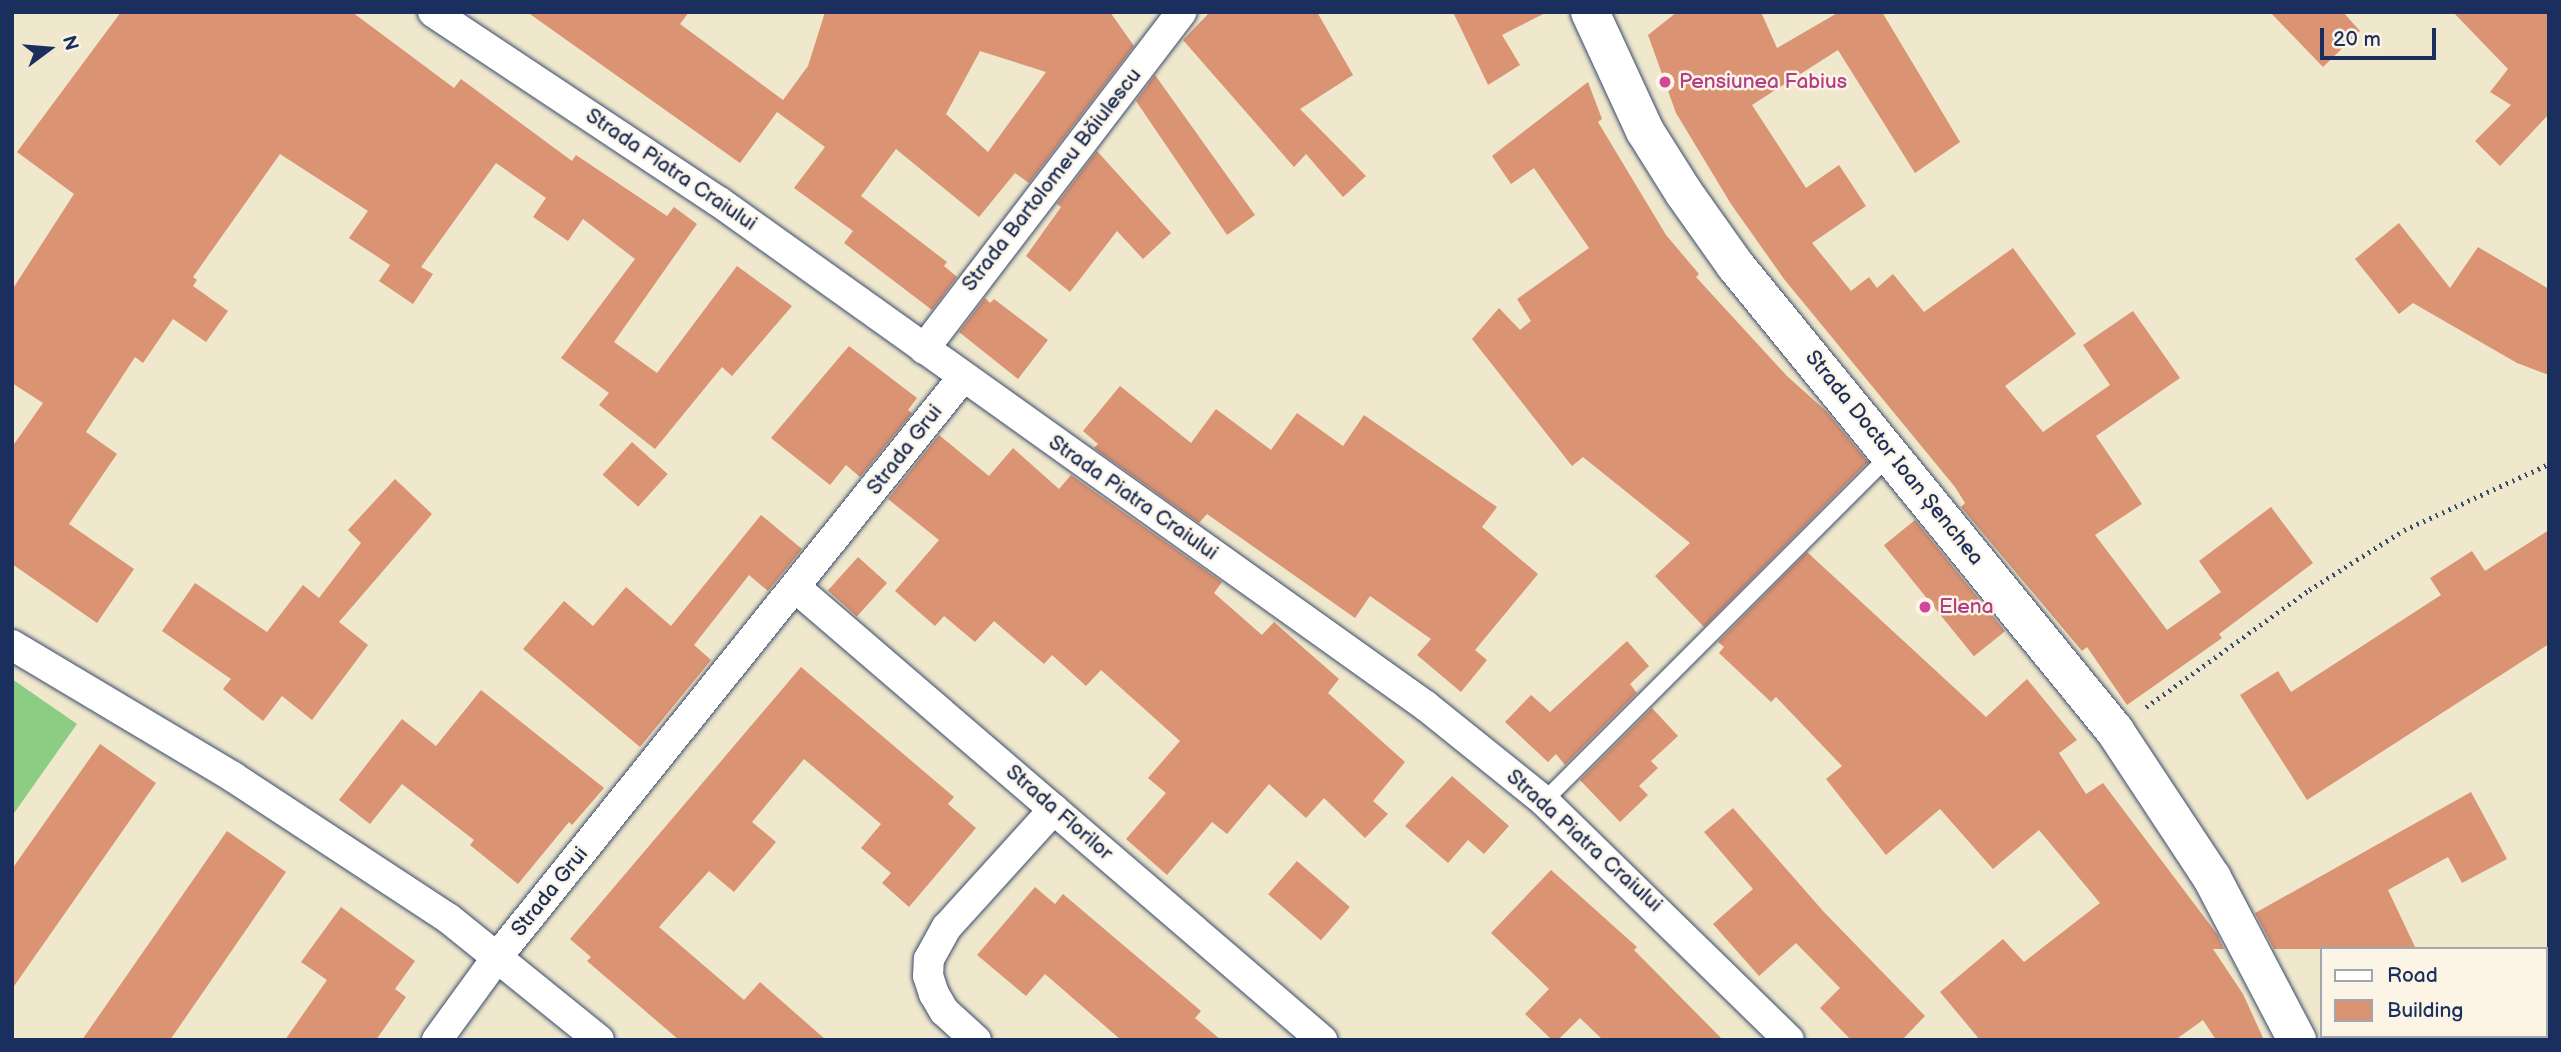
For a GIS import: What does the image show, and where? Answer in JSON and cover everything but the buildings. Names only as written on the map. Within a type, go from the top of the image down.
[{"type":"main road","name":"Strada Doctor Ioan Șenchea","points":[[1590,12],[1645,131],[1684,193],[1735,265],[2115,731],[2212,878],[2297,1040]]},
{"type":"street","name":"Strada Piatra Craiului","points":[[433,12],[718,201],[1426,706],[1544,801],[1789,1040]]},
{"type":"street","name":"Strada Bartolomeu Băiulescu","points":[[924,349],[1182,12]]},
{"type":"street","name":"Strada Grui","points":[[12,645],[233,777],[498,956],[963,377]]},
{"type":"street","name":"Strada Florilor","points":[[796,588],[1322,1040]]},
{"type":"street","points":[[976,1040],[944,1011],[934,994],[928,976],[929,959],[947,927],[1054,809]]},
{"type":"street","points":[[437,1040],[498,956],[598,1040]]},
{"type":"lane","points":[[1544,801],[1891,454]]},
{"type":"path","points":[[2115,731],[2309,590],[2404,530],[2549,464]]},
{"type":"green space","points":[[12,679],[77,724],[12,816]]},
{"type":"place","name":"Pensiunea Fabius","points":[[1665,82]]},
{"type":"place","name":"Elena","points":[[1925,607]]}]
